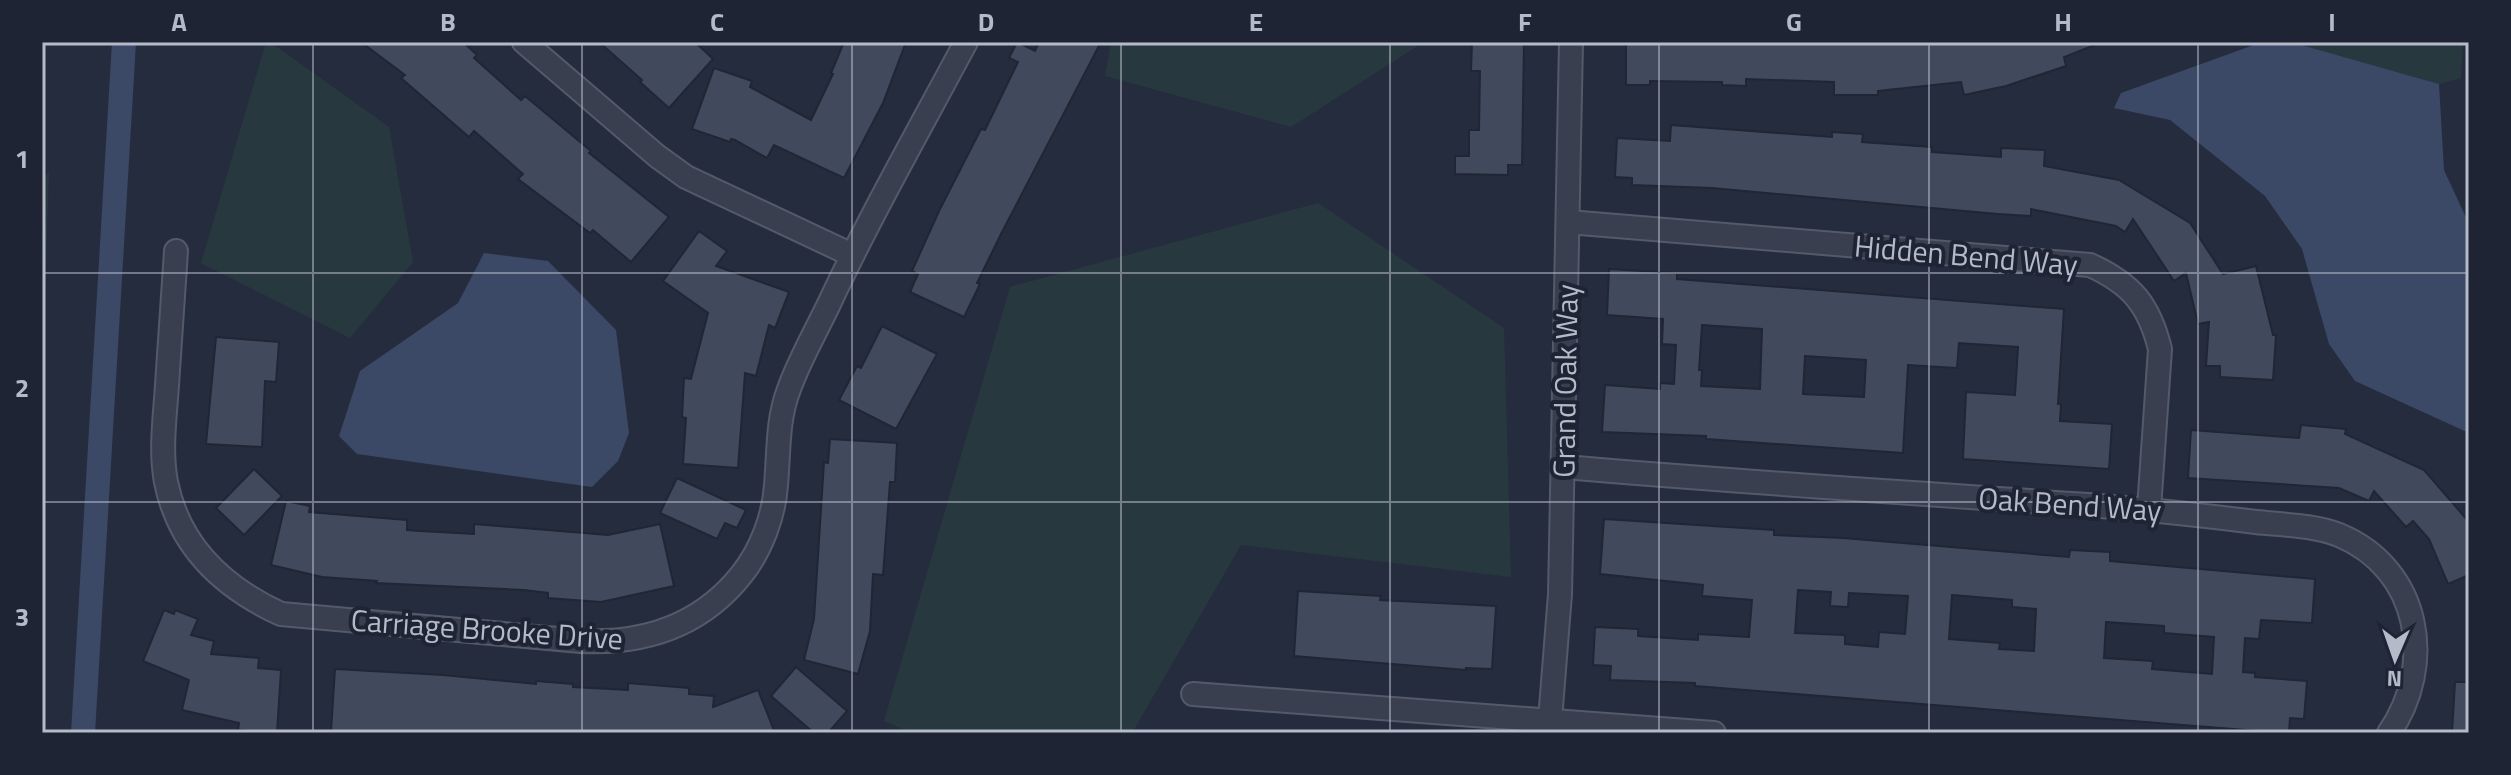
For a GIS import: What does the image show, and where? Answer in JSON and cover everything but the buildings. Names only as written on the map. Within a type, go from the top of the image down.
[{"type":"street","points":[[524,42],[657,156],[686,177],[852,255]]},
{"type":"street","name":"Carriage Brooke Drive","points":[[176,251],[163,449],[166,482],[175,514],[187,538],[205,562],[227,583],[251,600],[281,614],[611,642],[644,638],[675,627],[702,612],[723,595],[743,572],[760,544],[771,516],[779,424],[788,389],[852,255],[966,42]]},
{"type":"street","name":"Grand Oak Way","points":[[1550,720],[1560,594],[1564,467],[1571,42]]},
{"type":"street","name":"Hidden Bend Way","points":[[1568,222],[2090,265],[2112,275],[2132,290],[2146,308],[2160,349],[2149,509]]},
{"type":"street","name":"Oak Bend Way","points":[[1564,467],[2149,509],[2320,529],[2361,547],[2381,564],[2399,588],[2410,612],[2416,638],[2417,665],[2411,694],[2389,733]]},
{"type":"street","points":[[1193,694],[1714,733]]},
{"type":"shaded area","points":[[266,42],[389,127],[413,262],[350,338],[201,263]]},
{"type":"shaded area","points":[[1111,42],[1419,42],[1419,45],[1291,127],[1105,76]]},
{"type":"shaded area","points":[[2291,42],[2463,42],[2461,78],[2439,84]]},
{"type":"shaded area","points":[[49,171],[42,398],[42,181]]},
{"type":"shaded area","points":[[1318,203],[1504,328],[1511,577],[1241,545],[1132,733],[912,733],[884,721],[1010,287]]},
{"type":"water","points":[[2262,42],[2291,42],[2439,84],[2444,170],[2469,224],[2469,433],[2355,381],[2329,344],[2302,249],[2265,196],[2170,120],[2114,108],[2121,93]]},
{"type":"water","points":[[484,253],[548,261],[616,330],[629,433],[618,461],[592,487],[357,454],[339,436],[360,371],[458,303]]},
{"type":"waterway","points":[[83,733],[124,42]]}]
